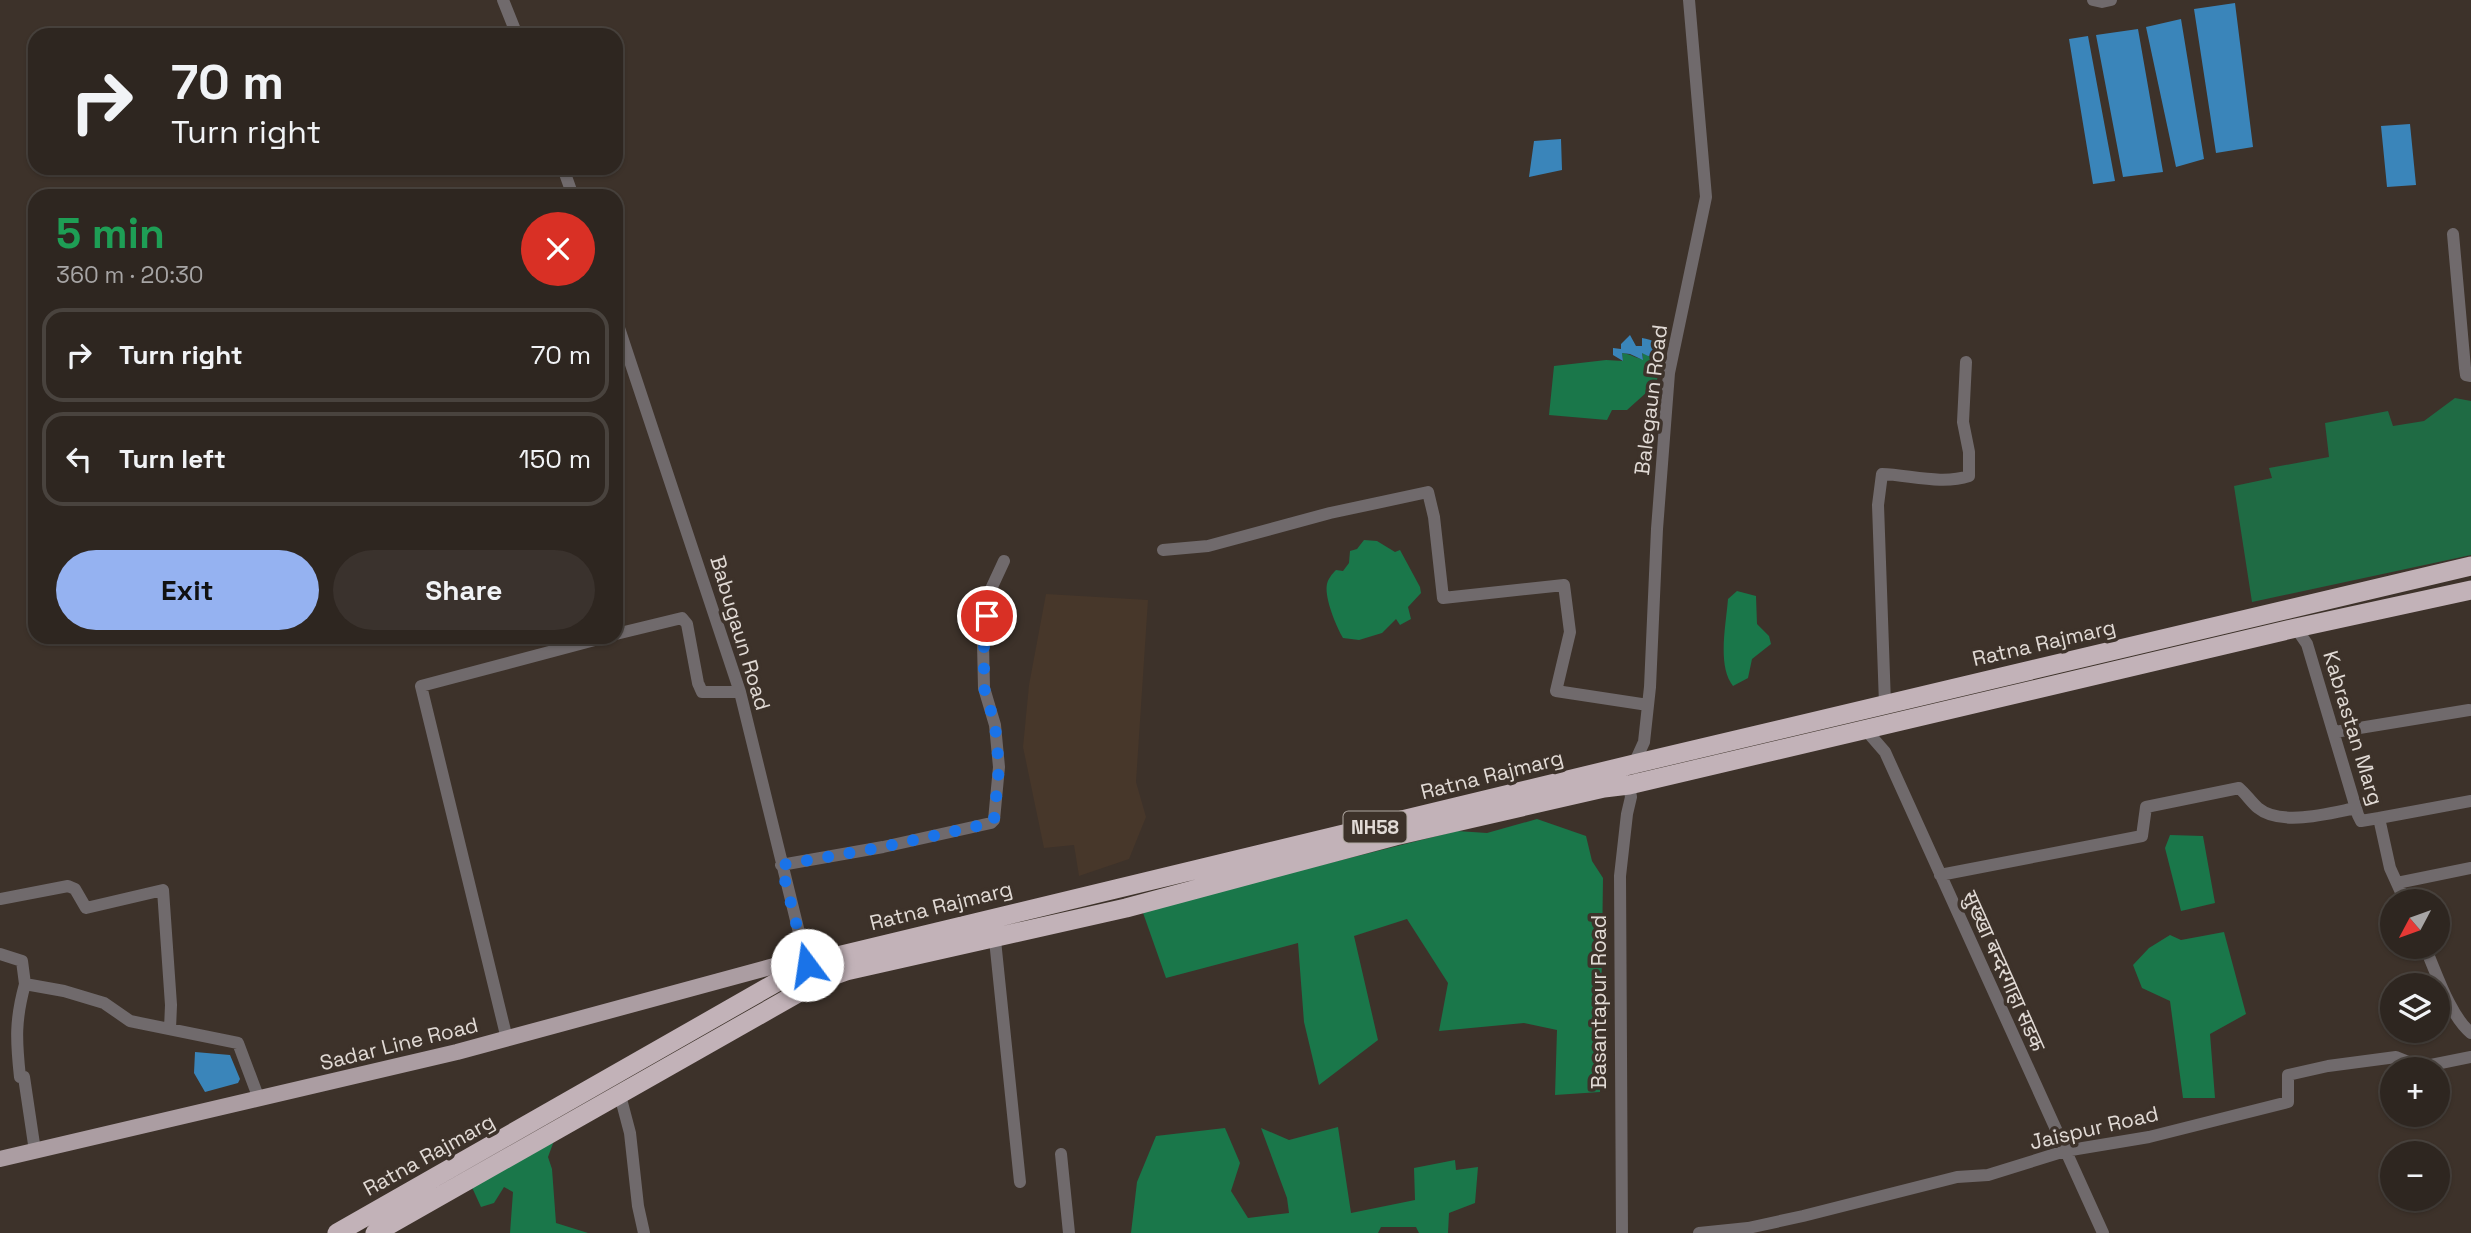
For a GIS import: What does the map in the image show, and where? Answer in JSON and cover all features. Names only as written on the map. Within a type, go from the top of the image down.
[{"type":"highway","name":"Ratna Rajmarg","points":[[375,1233],[799,991],[846,971],[1126,908],[1395,836],[1604,788],[1632,774],[1885,704],[2471,566]]},
{"type":"highway","name":"Ratna Rajmarg","points":[[337,1233],[807,965],[991,917],[1632,774],[1865,729],[2471,590]]},
{"type":"main road","name":"Sadar Line Road","points":[[0,1159],[507,1039],[774,967],[807,965]]},
{"type":"street","points":[[503,0],[514,28]]},
{"type":"street","name":"Balegaun Road","points":[[1632,774],[1644,742],[1648,705],[1657,529],[1670,373],[1706,197],[1689,0]]},
{"type":"street","points":[[2093,0],[2111,0]]},
{"type":"street","points":[[2453,234],[2466,376],[2471,376]]},
{"type":"street","name":"Babugaun Road","points":[[623,340],[740,692],[807,965]]},
{"type":"street","points":[[1885,704],[1878,505],[1882,474],[1906,475],[1925,480],[1962,479],[1969,476],[1969,452],[1963,422],[1966,362]]},
{"type":"street","points":[[1163,550],[1208,546],[1330,513],[1428,492],[1434,517],[1443,598],[1564,585],[1570,632],[1556,691],[1648,705]]},
{"type":"street","points":[[781,865],[883,847],[991,823],[994,820],[999,767],[995,725],[984,688],[984,643],[991,589],[1004,561]]},
{"type":"street","points":[[623,632],[682,618],[687,624],[702,692],[740,692]]},
{"type":"street","name":"Kabrastan Marg","points":[[2296,628],[2307,644],[2361,821],[2379,818],[2390,868],[2400,889]]},
{"type":"street","points":[[507,1039],[421,686],[580,644]]},
{"type":"street","points":[[2334,732],[2469,710]]},
{"type":"street","name":"सुख्खा बन्दरगाहा सडक","points":[[1865,729],[1885,752],[2103,1233]]},
{"type":"street","name":"Basantapur Road","points":[[1622,1233],[1620,876],[1627,814],[1632,797],[1632,774]]},
{"type":"street","points":[[1940,875],[2142,836],[2146,807],[2239,788],[2258,809],[2277,816],[2306,817],[2356,808]]},
{"type":"street","points":[[2379,818],[2471,801]]},
{"type":"street","points":[[2397,883],[2471,869]]},
{"type":"street","points":[[0,899],[68,886],[75,889],[86,908],[163,890],[171,1005],[170,1029]]},
{"type":"street","points":[[987,941],[995,940],[1020,1182]]},
{"type":"street","points":[[0,954],[22,961],[25,984],[11,1035],[20,1077],[23,1077],[35,1151]]},
{"type":"street","points":[[2430,959],[2448,999],[2464,1028],[2471,1033]]},
{"type":"street","points":[[25,984],[64,991],[104,1003],[130,1021],[238,1043],[259,1098]]},
{"type":"street","name":"Jaispur Road","points":[[1699,1233],[1748,1228],[1957,1177],[1988,1175],[2065,1151],[2149,1137],[2288,1102],[2288,1075],[2328,1066],[2396,1057],[2421,1067],[2471,1057]]},
{"type":"street","points":[[614,1099],[621,1099],[630,1133],[638,1206],[644,1233]]},
{"type":"street","points":[[1060,1154],[1069,1233]]},
{"type":"shaded area","points":[[1046,594],[1148,600],[1136,782],[1146,817],[1129,859],[1079,876],[1074,845],[1044,848],[1023,747],[1029,685]]},
{"type":"green space","points":[[1642,352],[1648,356],[1663,355],[1656,384],[1627,410],[1612,410],[1607,420],[1549,415],[1554,366],[1606,360],[1623,361],[1622,353],[1643,359]]},
{"type":"green space","points":[[2455,398],[2471,401],[2471,555],[2252,602],[2234,486],[2272,478],[2269,468],[2329,457],[2325,423],[2388,411],[2393,426],[2424,421]]},
{"type":"green space","points":[[1364,540],[1377,541],[1395,552],[1400,550],[1421,593],[1408,607],[1411,619],[1400,625],[1396,619],[1382,633],[1359,640],[1343,638],[1329,604],[1327,584],[1336,570],[1343,571],[1349,563],[1350,551],[1357,549]]},
{"type":"green space","points":[[1737,591],[1756,596],[1757,624],[1769,636],[1771,644],[1752,659],[1748,678],[1733,686],[1725,668],[1724,645],[1728,599]]},
{"type":"green space","points":[[1537,819],[1586,836],[1592,861],[1603,878],[1600,1092],[1555,1095],[1557,1030],[1524,1023],[1439,1031],[1448,983],[1407,919],[1354,936],[1378,1040],[1319,1085],[1304,1022],[1298,943],[1166,978],[1142,910],[1457,831],[1487,833]]},
{"type":"green space","points":[[2170,835],[2203,836],[2215,903],[2181,911],[2165,848]]},
{"type":"green space","points":[[2224,932],[2246,1014],[2210,1034],[2215,1098],[2183,1098],[2170,1001],[2142,988],[2133,965],[2149,948],[2170,935],[2181,940]]},
{"type":"green space","points":[[1338,1127],[1351,1213],[1415,1200],[1414,1168],[1455,1160],[1456,1170],[1478,1167],[1475,1203],[1449,1213],[1448,1233],[1419,1233],[1416,1227],[1381,1227],[1378,1233],[1131,1233],[1137,1182],[1156,1136],[1225,1128],[1240,1163],[1231,1191],[1248,1218],[1289,1213],[1287,1198],[1261,1128],[1289,1140]]},
{"type":"green space","points":[[555,1138],[548,1157],[552,1169],[556,1223],[588,1233],[510,1233],[513,1192],[504,1187],[494,1203],[481,1207],[470,1183]]},
{"type":"water","points":[[2235,3],[2253,147],[2216,153],[2194,9]]},
{"type":"water","points":[[2181,19],[2204,159],[2176,167],[2146,27]]},
{"type":"water","points":[[2138,29],[2163,172],[2123,177],[2096,35]]},
{"type":"water","points":[[2088,36],[2115,181],[2093,184],[2069,39]]},
{"type":"water","points":[[2410,124],[2416,185],[2387,187],[2381,126]]},
{"type":"water","points":[[1561,139],[1562,170],[1529,177],[1534,141]]},
{"type":"water","points":[[1630,335],[1636,346],[1642,346],[1642,338],[1659,344],[1665,352],[1663,355],[1648,356],[1642,353],[1643,360],[1622,353],[1623,361],[1613,355],[1613,348],[1621,349],[1621,344]]},
{"type":"water","points":[[195,1052],[230,1055],[240,1079],[238,1083],[205,1092],[194,1073]]},
{"type":"route","points":[[807,965],[781,865],[883,847],[991,823],[994,820],[999,767],[995,725],[984,688],[987,616]]}]
